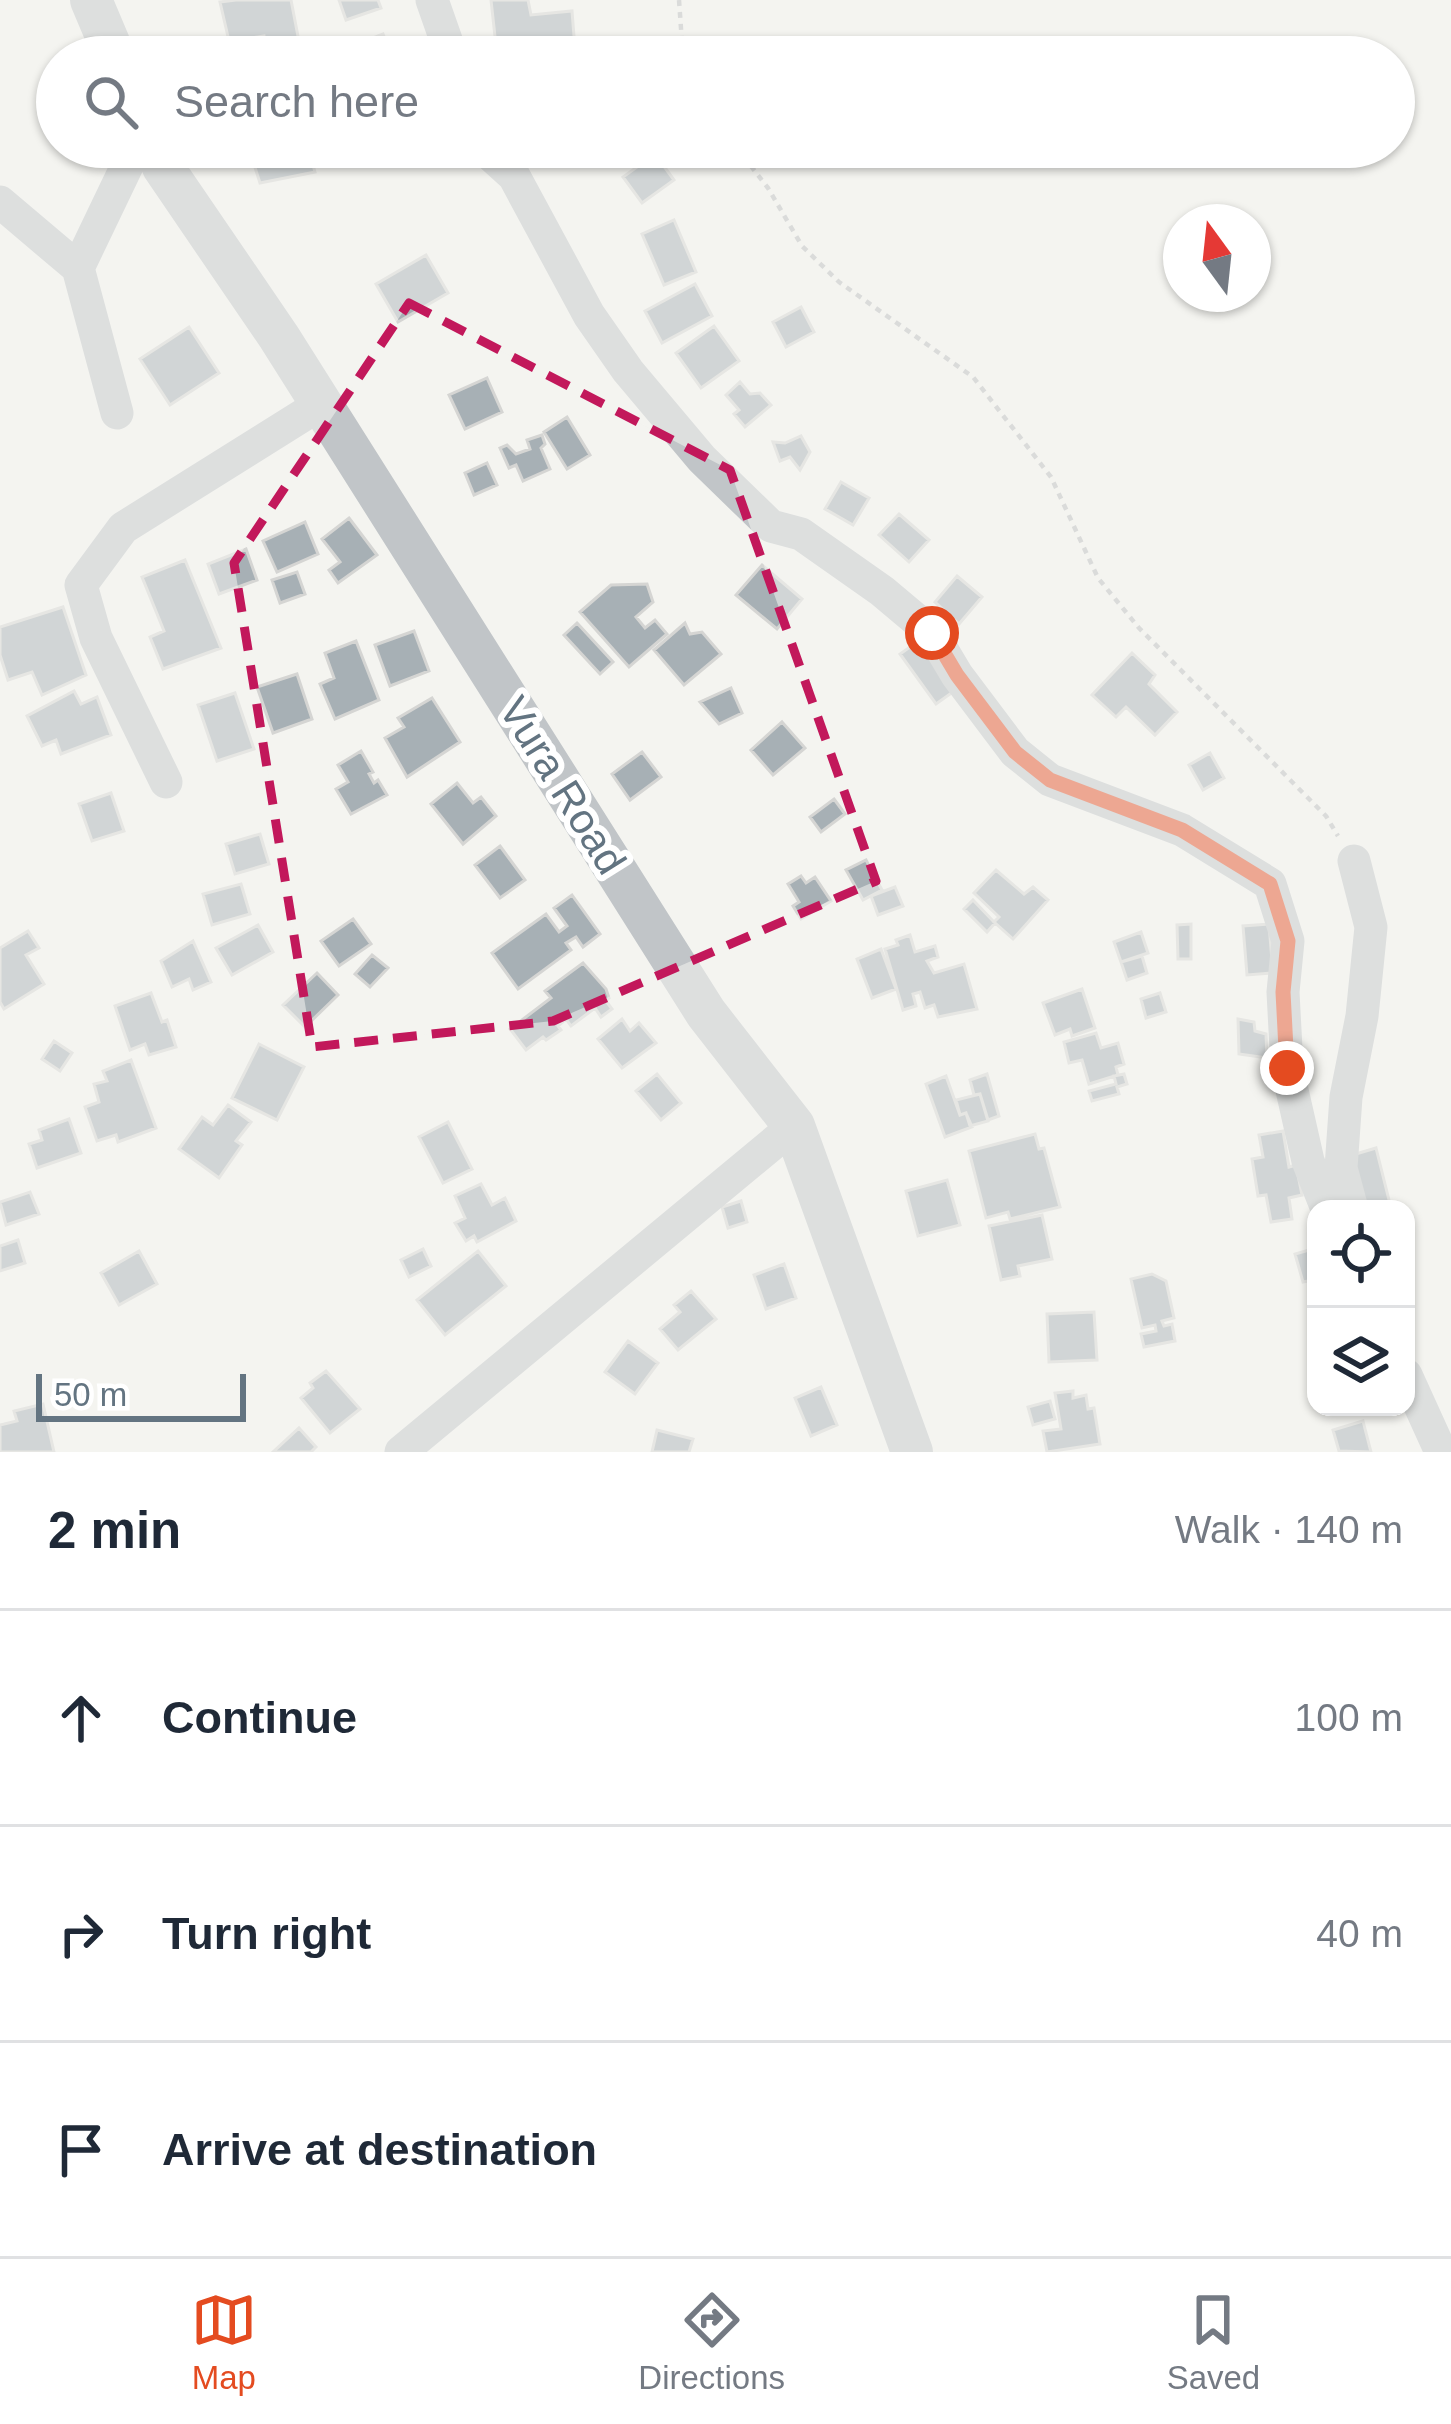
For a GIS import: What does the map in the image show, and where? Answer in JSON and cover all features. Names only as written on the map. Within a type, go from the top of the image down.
[{"type":"street","points":[[91,0],[106,36]]},
{"type":"street","points":[[432,0],[445,36]]},
{"type":"street","points":[[78,268],[126,168]]},
{"type":"street","name":"Vura Road","points":[[164,168],[321,404],[706,1013],[794,1126],[912,1452]]},
{"type":"street","points":[[505,168],[514,176],[589,315],[628,371],[703,459],[771,526],[801,534],[932,633],[1015,752],[1050,780],[1182,830],[1270,884],[1288,941],[1283,992],[1287,1068],[1308,1162],[1323,1200]]},
{"type":"street","points":[[0,202],[78,268],[117,413]]},
{"type":"street","points":[[166,782],[96,638],[81,585],[123,528],[321,404]]},
{"type":"street","points":[[1350,1200],[1342,1168],[1346,1097],[1362,1016],[1371,927],[1354,861]]},
{"type":"street","points":[[401,1452],[794,1126]]},
{"type":"street","points":[[1415,1394],[1442,1452]]},
{"type":"path","points":[[679,0],[682,36]]},
{"type":"path","points":[[753,168],[802,246],[839,282],[973,377],[1051,477],[1098,578],[1139,628],[1326,816],[1354,861]]},
{"type":"highlighted area","points":[[409,303],[730,470],[876,881],[553,1021],[312,1047],[234,563]]},
{"type":"building","points":[[291,0],[298,36],[228,36],[220,2]]},
{"type":"building","points":[[339,0],[378,0],[381,8],[346,20]]},
{"type":"building","points":[[491,0],[528,0],[531,15],[572,11],[574,36],[495,36]]},
{"type":"building","points":[[255,168],[314,168],[315,172],[260,183]]},
{"type":"building","points":[[636,168],[665,168],[674,180],[642,203],[623,177]]},
{"type":"building","points":[[674,220],[696,272],[664,285],[642,234]]},
{"type":"building","points":[[426,255],[448,293],[398,322],[376,284]]},
{"type":"building","points":[[695,284],[712,316],[662,343],[645,311]]},
{"type":"building","points":[[801,307],[814,332],[786,347],[773,322]]},
{"type":"building","points":[[714,326],[739,361],[701,388],[676,353]]},
{"type":"building","points":[[189,327],[219,373],[170,405],[140,359]]},
{"type":"building","points":[[487,378],[502,412],[465,429],[449,395]]},
{"type":"building","points":[[740,382],[750,394],[760,393],[771,405],[745,427],[726,395]]},
{"type":"building","points":[[567,417],[590,455],[567,469],[544,432]]},
{"type":"building","points":[[542,435],[545,444],[541,448],[550,469],[523,481],[516,465],[509,468],[500,448],[507,445],[516,454],[530,449],[527,440]]},
{"type":"building","points":[[801,436],[810,452],[800,470],[790,457],[780,461],[773,442]]},
{"type":"building","points":[[487,463],[497,485],[474,495],[465,473]]},
{"type":"building","points":[[841,482],[869,498],[853,525],[825,509]]},
{"type":"building","points":[[899,514],[929,540],[909,562],[879,535]]},
{"type":"building","points":[[349,518],[377,555],[338,583],[329,570],[340,562],[322,539]]},
{"type":"building","points":[[305,522],[318,554],[277,572],[263,541]]},
{"type":"building","points":[[246,549],[257,580],[219,594],[208,564]]},
{"type":"building","points":[[185,560],[221,648],[163,669],[150,637],[164,631],[142,577]]},
{"type":"building","points":[[762,565],[802,599],[777,629],[736,595]]},
{"type":"building","points":[[297,572],[305,594],[280,603],[272,580]]},
{"type":"building","points":[[957,576],[982,597],[959,624],[935,602]]},
{"type":"building","points":[[647,584],[653,602],[636,617],[645,628],[655,620],[667,634],[629,667],[580,612],[611,585]]},
{"type":"building","points":[[63,607],[86,675],[42,695],[32,672],[8,680],[0,655],[0,627]]},
{"type":"building","points":[[577,623],[613,662],[600,674],[564,635]]},
{"type":"building","points":[[685,623],[690,634],[702,632],[721,654],[684,685],[654,650]]},
{"type":"building","points":[[414,631],[429,671],[390,686],[375,645]]},
{"type":"building","points":[[924,637],[960,687],[936,704],[900,654]]},
{"type":"building","points":[[356,641],[379,700],[335,719],[320,684],[334,678],[325,653]]},
{"type":"building","points":[[1132,653],[1155,675],[1149,684],[1177,712],[1155,735],[1126,707],[1116,717],[1092,695]]},
{"type":"building","points":[[297,674],[312,719],[273,733],[257,687]]},
{"type":"building","points":[[731,688],[742,713],[719,724],[700,702]]},
{"type":"building","points":[[74,691],[81,704],[97,697],[111,735],[61,754],[56,740],[42,746],[27,716]]},
{"type":"building","points":[[235,693],[254,749],[217,761],[198,705]]},
{"type":"building","points":[[432,698],[460,742],[407,777],[385,738],[404,727],[398,718]]},
{"type":"building","points":[[782,722],[805,748],[773,775],[751,750]]},
{"type":"building","points":[[361,751],[374,783],[378,780],[387,795],[351,814],[336,789],[348,782],[338,765]]},
{"type":"building","points":[[642,752],[661,777],[630,800],[612,774]]},
{"type":"building","points":[[1210,753],[1224,778],[1203,790],[1189,765]]},
{"type":"building","points":[[457,783],[473,803],[481,797],[496,816],[463,844],[431,804]]},
{"type":"building","points":[[111,793],[124,831],[92,841],[79,804]]},
{"type":"building","points":[[834,799],[845,814],[821,832],[810,817]]},
{"type":"building","points":[[260,834],[269,864],[235,874],[226,844]]},
{"type":"building","points":[[500,846],[525,880],[500,898],[475,865]]},
{"type":"building","points":[[866,860],[882,890],[863,900],[846,870]]},
{"type":"building","points":[[996,870],[1024,894],[1033,887],[1048,900],[1013,939],[974,893]]},
{"type":"building","points":[[801,876],[806,883],[815,877],[831,901],[801,919],[793,906],[799,902],[788,884]]},
{"type":"building","points":[[241,884],[250,914],[212,925],[203,894]]},
{"type":"building","points":[[895,887],[903,906],[878,915],[871,896]]},
{"type":"building","points":[[572,895],[600,934],[583,947],[576,937],[566,943],[571,950],[518,989],[492,953],[546,914],[559,932],[567,926],[554,908]]},
{"type":"building","points":[[973,900],[995,923],[987,932],[964,909]]},
{"type":"building","points":[[353,919],[371,944],[339,966],[321,941]]},
{"type":"building","points":[[1191,924],[1191,959],[1178,959],[1177,925]]},
{"type":"building","points":[[1269,924],[1273,973],[1247,975],[1243,926]]},
{"type":"building","points":[[258,925],[273,952],[232,975],[216,948]]},
{"type":"building","points":[[28,931],[39,948],[26,955],[44,984],[4,1009],[0,948]]},
{"type":"building","points":[[1141,932],[1148,953],[1121,962],[1114,942]]},
{"type":"building","points":[[910,935],[915,952],[935,946],[938,957],[927,961],[934,973],[964,964],[977,1009],[938,1017],[934,1005],[925,1008],[920,992],[913,994],[916,1006],[903,1010],[885,949]]},
{"type":"building","points":[[193,941],[211,982],[193,990],[189,979],[172,987],[161,961]]},
{"type":"building","points":[[881,949],[896,989],[872,998],[857,959]]},
{"type":"building","points":[[372,955],[388,968],[370,987],[355,974]]},
{"type":"building","points":[[1142,956],[1147,973],[1127,980],[1121,962]]},
{"type":"building","points":[[583,963],[606,989],[612,1009],[601,1017],[595,1008],[571,1026],[566,1019],[558,1026],[561,1030],[526,1050],[510,1029],[551,998],[545,991]]},
{"type":"building","points":[[317,973],[338,995],[305,1027],[283,1005]]},
{"type":"building","points":[[1082,989],[1095,1028],[1072,1036],[1070,1029],[1055,1035],[1043,1003]]},
{"type":"building","points":[[151,993],[176,1047],[149,1055],[145,1044],[130,1050],[115,1006]]},
{"type":"building","points":[[1160,993],[1166,1012],[1146,1018],[1141,999]]},
{"type":"building","points":[[622,1019],[630,1031],[639,1023],[656,1043],[622,1068],[598,1039]]},
{"type":"building","points":[[1238,1019],[1254,1022],[1255,1031],[1266,1034],[1267,1058],[1239,1054]]},
{"type":"building","points":[[1096,1033],[1101,1048],[1118,1043],[1124,1064],[1116,1067],[1118,1075],[1089,1084],[1082,1060],[1069,1063],[1064,1042]]},
{"type":"building","points":[[54,1041],[72,1053],[60,1071],[42,1059]]},
{"type":"building","points":[[259,1044],[304,1067],[277,1120],[232,1098]]},
{"type":"building","points":[[131,1060],[156,1128],[118,1142],[116,1135],[97,1141],[85,1107],[99,1102],[94,1084],[107,1081],[103,1071]]},
{"type":"building","points":[[657,1074],[681,1103],[661,1120],[636,1091]]},
{"type":"building","points":[[987,1074],[999,1116],[988,1120],[970,1080]]},
{"type":"building","points":[[1124,1074],[1127,1084],[1117,1087],[1119,1094],[1092,1101],[1089,1091],[1116,1084],[1114,1076]]},
{"type":"building","points":[[946,1076],[960,1115],[966,1113],[972,1127],[945,1137],[926,1084]]},
{"type":"building","points":[[980,1094],[988,1121],[970,1126],[956,1100]]},
{"type":"building","points":[[228,1105],[251,1122],[219,1178],[179,1149],[202,1117],[213,1125]]},
{"type":"building","points":[[69,1119],[81,1153],[37,1168],[29,1144],[42,1140],[39,1130]]},
{"type":"building","points":[[448,1122],[472,1169],[443,1183],[419,1137]]},
{"type":"building","points":[[1283,1131],[1289,1167],[1296,1165],[1302,1195],[1289,1198],[1292,1219],[1271,1222],[1266,1195],[1258,1196],[1252,1159],[1263,1157],[1259,1135]]},
{"type":"building","points":[[1035,1134],[1039,1149],[1044,1148],[1060,1207],[1010,1219],[1008,1212],[986,1218],[969,1151]]},
{"type":"building","points":[[1376,1148],[1389,1200],[1361,1200],[1349,1156]]},
{"type":"building","points":[[947,1180],[960,1225],[918,1236],[906,1191]]},
{"type":"building","points":[[481,1184],[492,1205],[505,1198],[516,1221],[477,1242],[474,1236],[466,1241],[455,1223],[465,1218],[455,1196]]},
{"type":"building","points":[[30,1192],[39,1214],[6,1225],[0,1202]]},
{"type":"building","points":[[741,1201],[747,1222],[728,1228],[722,1207]]},
{"type":"building","points":[[1042,1215],[1052,1259],[1018,1266],[1020,1276],[1001,1280],[989,1226]]},
{"type":"building","points":[[18,1240],[25,1263],[0,1271],[0,1246]]},
{"type":"building","points":[[423,1249],[431,1266],[409,1277],[401,1260]]},
{"type":"building","points":[[139,1251],[157,1284],[119,1305],[101,1273]]},
{"type":"building","points":[[478,1251],[506,1286],[445,1335],[417,1300]]},
{"type":"building","points":[[1307,1251],[1307,1281],[1303,1282],[1295,1254]]},
{"type":"building","points":[[784,1264],[796,1298],[766,1309],[754,1275]]},
{"type":"building","points":[[1152,1274],[1166,1281],[1174,1318],[1162,1321],[1164,1326],[1172,1324],[1175,1341],[1144,1347],[1141,1334],[1156,1331],[1155,1325],[1142,1328],[1131,1279]]},
{"type":"building","points":[[691,1291],[716,1319],[678,1350],[660,1329],[680,1312],[674,1305]]},
{"type":"building","points":[[1094,1312],[1097,1360],[1049,1362],[1047,1314]]},
{"type":"building","points":[[628,1341],[658,1363],[635,1394],[605,1372]]},
{"type":"building","points":[[326,1371],[360,1409],[330,1433],[301,1398]]},
{"type":"building","points":[[821,1387],[837,1425],[811,1436],[795,1398]]},
{"type":"building","points":[[1073,1391],[1073,1398],[1086,1395],[1088,1409],[1094,1408],[1100,1444],[1047,1452],[1043,1431],[1061,1429],[1055,1393]]},
{"type":"building","points":[[1050,1401],[1055,1419],[1033,1425],[1028,1407]]},
{"type":"building","points":[[43,1404],[54,1452],[0,1452],[0,1425],[17,1421],[14,1411]]},
{"type":"building","points":[[1363,1421],[1371,1452],[1339,1451],[1333,1430]]},
{"type":"building","points":[[299,1428],[316,1447],[311,1452],[273,1452]]},
{"type":"building","points":[[657,1430],[693,1439],[689,1452],[652,1452]]},
{"type":"route","points":[[932,633],[1015,752],[1050,780],[1182,830],[1270,884],[1288,941],[1283,992],[1287,1068]]}]
